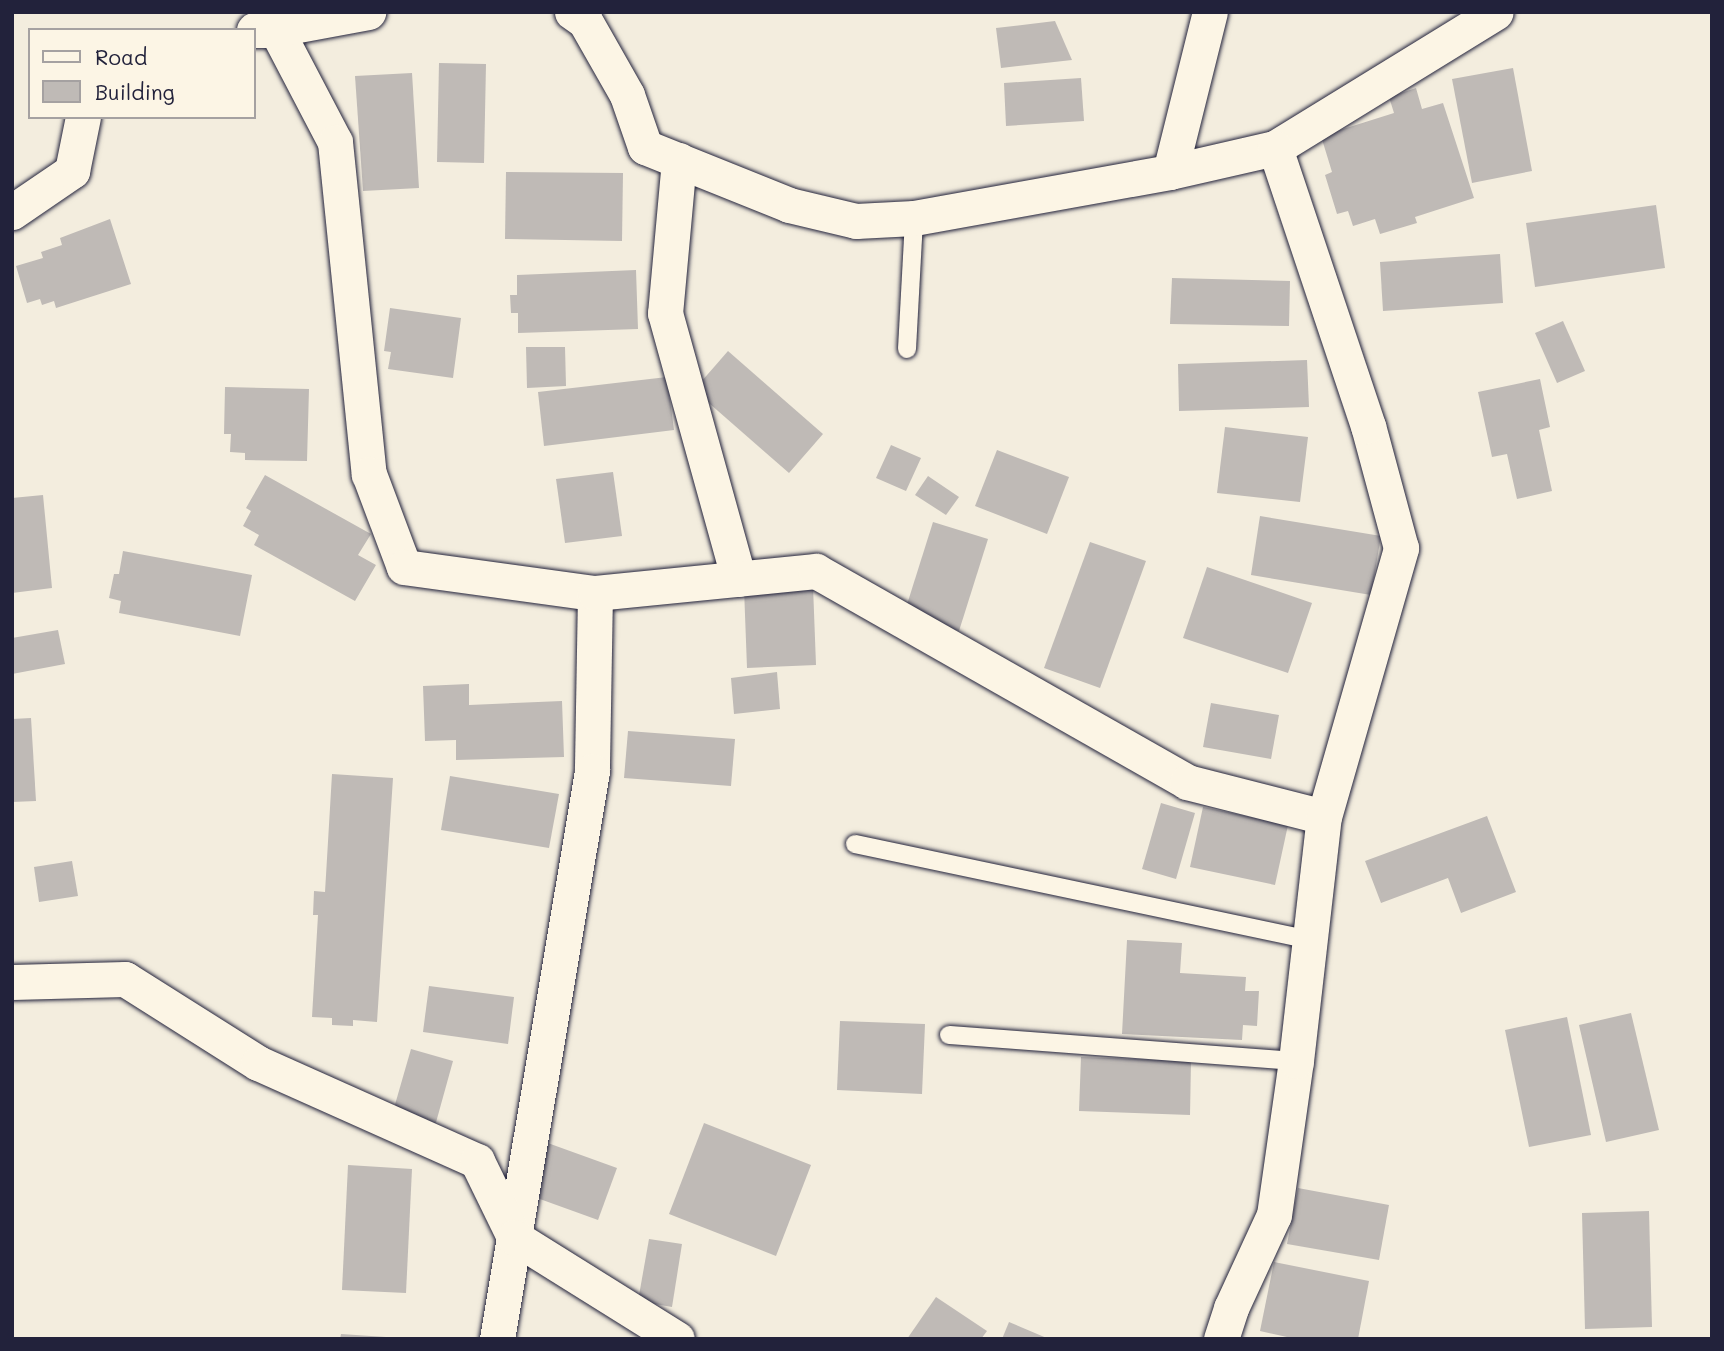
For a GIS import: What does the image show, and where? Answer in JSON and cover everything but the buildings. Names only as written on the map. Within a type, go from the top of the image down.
[{"type":"street","points":[[262,30],[368,12]]},
{"type":"street","points":[[572,12],[585,21],[627,95],[645,146],[789,205],[856,221],[914,218],[1170,172],[1275,148],[1496,12]]},
{"type":"street","points":[[1170,172],[1209,12]]},
{"type":"street","points":[[262,30],[279,35],[335,142],[369,474],[404,567],[594,593],[816,571],[1187,782],[1324,817]]},
{"type":"street","points":[[12,212],[72,172],[83,119]]},
{"type":"street","points":[[1221,1339],[1231,1308],[1274,1215],[1296,1061],[1324,817],[1401,548],[1368,426],[1275,148]]},
{"type":"street","points":[[679,160],[665,313],[739,579]]},
{"type":"street","points":[[497,1339],[592,771],[594,593]]},
{"type":"street","points":[[12,982],[125,979],[257,1063],[477,1161],[514,1237],[677,1339]]},
{"type":"lane","points":[[907,349],[914,218]]},
{"type":"lane","points":[[855,844],[1310,940]]},
{"type":"lane","points":[[950,1035],[1296,1061]]}]
